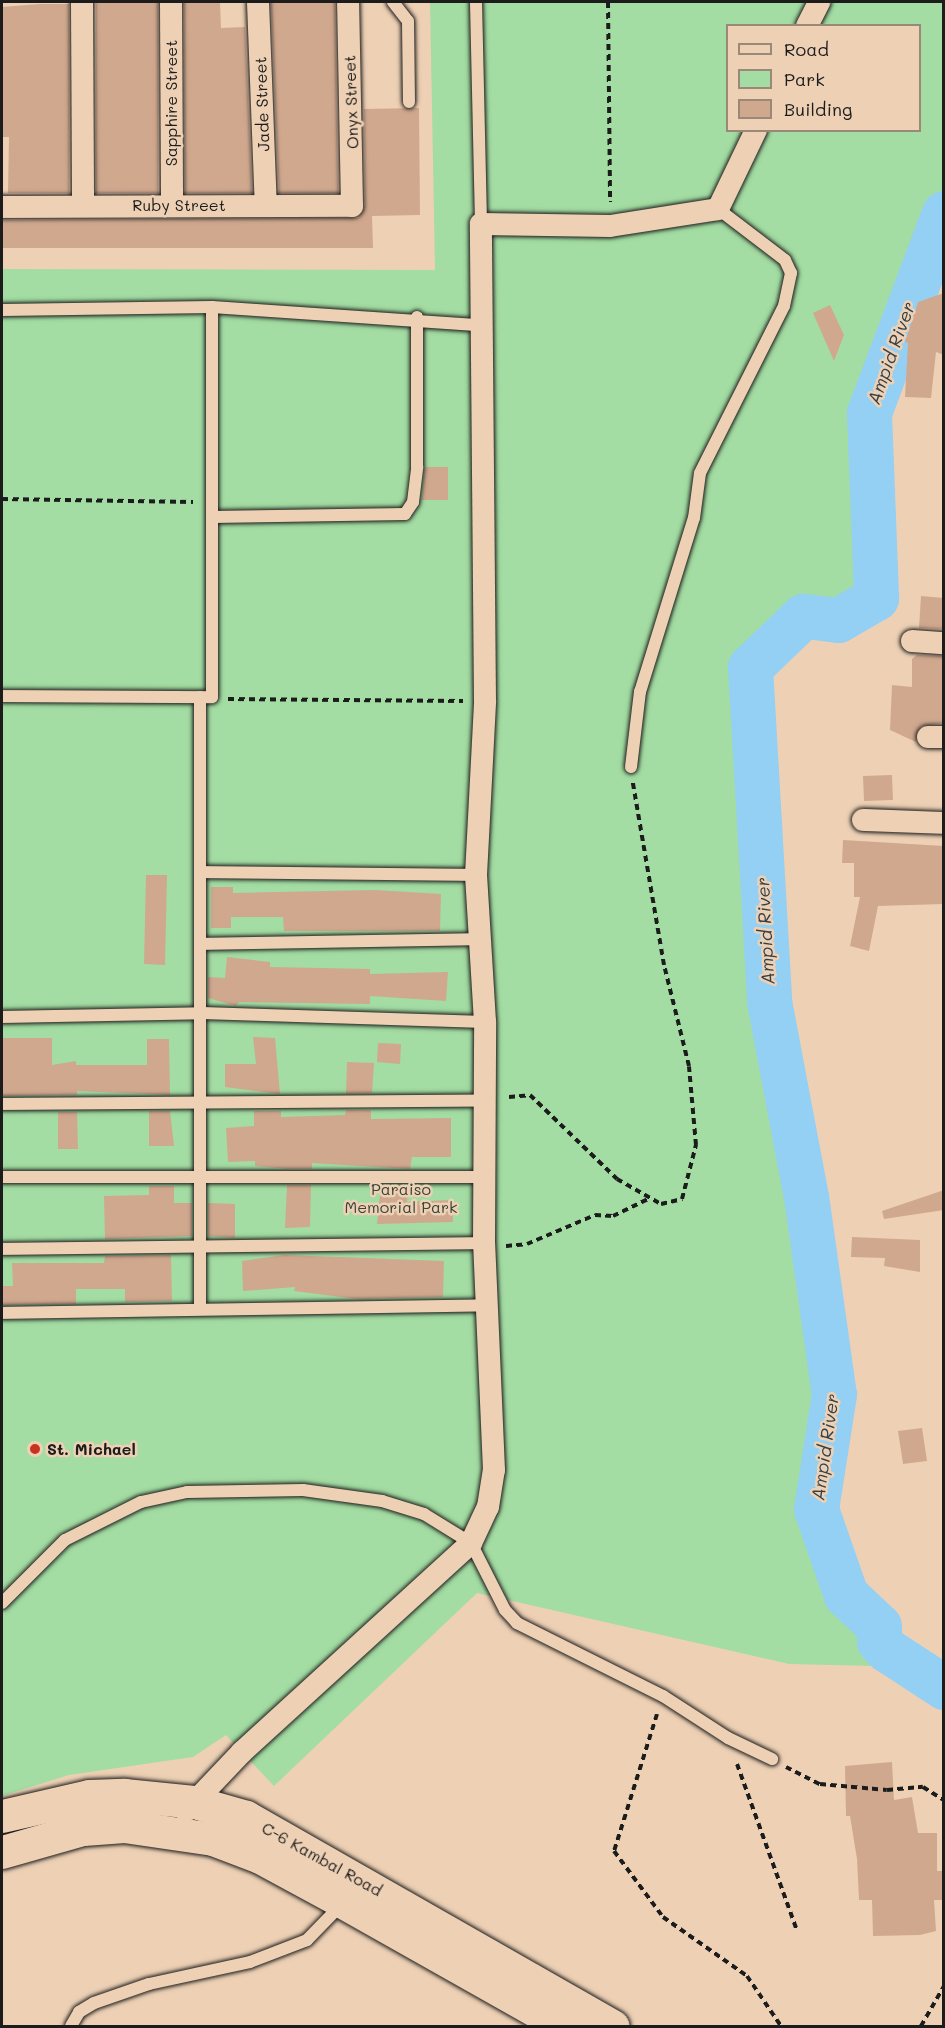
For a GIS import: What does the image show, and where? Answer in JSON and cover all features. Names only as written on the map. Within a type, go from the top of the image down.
[{"type":"main road","name":"C-6 Kambal Road","points":[[2,1816],[89,1796],[194,1802],[271,1829],[613,2026]]},
{"type":"main road","name":"C-6 Kambal Road","points":[[2,1852],[83,1829],[169,1830],[237,1847],[343,1902],[563,2026]]},
{"type":"street","points":[[82,2],[83,206]]},
{"type":"street","name":"Sapphire Street","points":[[171,2],[172,204]]},
{"type":"street","name":"Jade Street","points":[[258,2],[266,206]]},
{"type":"street","name":"Onyx Street","points":[[348,2],[354,202]]},
{"type":"street","points":[[808,24],[819,2]]},
{"type":"street","points":[[169,1830],[194,1802],[471,1543],[488,1507],[494,1470],[484,1244],[486,1177],[482,1101],[485,1022],[476,875],[485,701],[479,325],[481,224],[610,226],[718,209],[755,132]]},
{"type":"street","name":"Ruby Street","points":[[2,207],[172,204],[348,208],[354,202]]},
{"type":"street","points":[[912,641],[944,643]]},
{"type":"street","points":[[863,820],[944,823]]},
{"type":"lane","points":[[393,2],[408,21],[409,102]]},
{"type":"lane","points":[[476,2],[481,224]]},
{"type":"lane","points":[[631,767],[640,692],[694,518],[700,473],[784,306],[791,273],[772,249],[718,209]]},
{"type":"lane","points":[[2,310],[212,307],[417,317],[479,325]]},
{"type":"lane","points":[[200,1307],[202,1013],[200,872],[212,517],[212,307]]},
{"type":"lane","points":[[212,517],[405,514],[413,502],[417,467],[417,317]]},
{"type":"lane","points":[[2,696],[206,697]]},
{"type":"lane","points":[[200,872],[476,875]]},
{"type":"lane","points":[[201,944],[480,939]]},
{"type":"lane","points":[[2,1017],[202,1013],[485,1022]]},
{"type":"lane","points":[[2,1104],[482,1101]]},
{"type":"lane","points":[[2,1177],[201,1180],[486,1177]]},
{"type":"lane","points":[[2,1249],[484,1244]]},
{"type":"lane","points":[[2,1313],[200,1307],[487,1305]]},
{"type":"lane","points":[[2,1602],[65,1540],[141,1502],[187,1492],[303,1490],[382,1501],[424,1514],[471,1543],[505,1610],[517,1623],[663,1696],[728,1738],[772,1759]]},
{"type":"lane","points":[[72,2026],[79,2012],[94,2003],[149,1984],[250,1962],[307,1940],[343,1902]]},
{"type":"path","points":[[608,2],[610,226]]},
{"type":"path","points":[[2,499],[212,502]]},
{"type":"path","points":[[206,697],[256,702],[485,701]]},
{"type":"path","points":[[482,1101],[530,1095],[617,1179],[661,1204],[682,1199],[696,1145],[689,1066],[662,955],[631,767]]},
{"type":"path","points":[[484,1244],[527,1244],[595,1215],[613,1216],[651,1198]]},
{"type":"path","points":[[663,1696],[614,1851],[663,1917],[747,1976],[781,2026]]},
{"type":"path","points":[[728,1738],[797,1931]]},
{"type":"path","points":[[772,1759],[820,1784],[887,1790],[924,1787],[944,1800]]},
{"type":"path","points":[[921,2026],[944,1986]]},
{"type":"green space","name":"Paraiso Memorial Park","points":[[430,2],[943,2],[943,213],[869,413],[876,598],[838,620],[803,617],[750,667],[769,1001],[806,1196],[834,1394],[816,1509],[846,1595],[879,1626],[875,1666],[789,1664],[477,1593],[274,1786],[226,1735],[193,1757],[69,1775],[2,1796],[2,269],[435,270]]},
{"type":"building","points":[[96,2],[158,2],[158,193],[96,193]]},
{"type":"building","points":[[184,2],[220,2],[221,28],[245,27],[252,193],[185,193]]},
{"type":"building","points":[[271,2],[335,2],[338,193],[279,193]]},
{"type":"building","points":[[69,4],[69,193],[8,193],[9,137],[2,137],[2,7]]},
{"type":"building","points":[[419,108],[420,215],[372,216],[373,248],[2,248],[2,220],[358,218],[365,206],[364,109]]},
{"type":"building","points":[[944,293],[944,355],[936,352],[931,398],[905,397],[908,343],[905,342],[918,302]]},
{"type":"building","points":[[830,305],[844,335],[834,361],[813,313]]},
{"type":"building","points":[[425,467],[448,467],[448,500],[422,500]]},
{"type":"building","points":[[921,596],[944,598],[944,629],[919,628]]},
{"type":"building","points":[[917,655],[944,656],[944,723],[921,726],[916,742],[890,730],[892,685],[912,687],[912,659]]},
{"type":"building","points":[[892,775],[893,800],[864,801],[863,776]]},
{"type":"building","points":[[843,840],[944,846],[944,904],[878,906],[869,951],[850,946],[860,897],[854,897],[854,863],[842,863]]},
{"type":"building","points":[[146,875],[167,875],[165,965],[144,964]]},
{"type":"building","points":[[211,887],[233,887],[233,893],[375,890],[441,894],[440,931],[284,931],[283,917],[231,917],[231,928],[211,928]]},
{"type":"building","points":[[227,957],[270,962],[270,967],[370,969],[370,974],[448,972],[446,1001],[370,996],[370,1004],[239,1002],[236,1006],[208,998],[208,977],[225,978]]},
{"type":"building","points":[[253,1037],[275,1038],[280,1094],[225,1087],[225,1064],[256,1064]]},
{"type":"building","points":[[2,1038],[52,1038],[52,1065],[76,1061],[76,1065],[147,1065],[147,1039],[169,1039],[170,1095],[77,1091],[77,1095],[2,1096]]},
{"type":"building","points":[[378,1043],[401,1044],[400,1064],[377,1062]]},
{"type":"building","points":[[347,1062],[374,1063],[372,1093],[346,1094]]},
{"type":"building","points":[[346,1110],[371,1110],[371,1119],[451,1118],[451,1157],[412,1157],[410,1169],[312,1163],[312,1169],[288,1169],[255,1166],[255,1161],[228,1162],[226,1128],[254,1126],[254,1111],[281,1111],[281,1117],[345,1115]]},
{"type":"building","points":[[149,1111],[170,1111],[174,1146],[149,1146]]},
{"type":"building","points":[[58,1112],[77,1112],[78,1149],[58,1149]]},
{"type":"building","points":[[287,1185],[311,1185],[310,1227],[285,1228]]},
{"type":"building","points":[[381,1185],[409,1185],[407,1202],[452,1200],[453,1222],[377,1224]]},
{"type":"building","points":[[149,1186],[174,1186],[174,1203],[192,1203],[192,1236],[105,1239],[104,1196],[149,1195]]},
{"type":"building","points":[[944,1190],[944,1210],[884,1219],[882,1211]]},
{"type":"building","points":[[208,1203],[235,1204],[235,1238],[208,1236]]},
{"type":"building","points":[[852,1237],[920,1240],[920,1272],[884,1266],[885,1258],[851,1257]]},
{"type":"building","points":[[171,1255],[172,1301],[125,1302],[125,1289],[76,1289],[76,1304],[2,1305],[2,1286],[13,1286],[12,1263],[104,1263],[105,1256]]},
{"type":"building","points":[[284,1255],[444,1261],[443,1297],[357,1299],[294,1291],[295,1287],[243,1291],[242,1261]]},
{"type":"building","points":[[922,1428],[927,1461],[903,1464],[898,1431]]},
{"type":"building","points":[[892,1762],[894,1800],[912,1797],[918,1833],[937,1833],[937,1871],[944,1871],[944,1900],[934,1900],[936,1931],[920,1935],[873,1936],[872,1900],[859,1900],[857,1859],[850,1816],[846,1816],[845,1766]]},
{"type":"waterway","name":"Ampid River","points":[[944,213],[869,413],[876,598],[838,620],[803,616],[750,667],[769,1001],[806,1196],[834,1394],[816,1509],[846,1595],[879,1626],[879,1641],[887,1650],[944,1687]]},
{"type":"place","name":"St. Michael","points":[[35,1449]]}]
